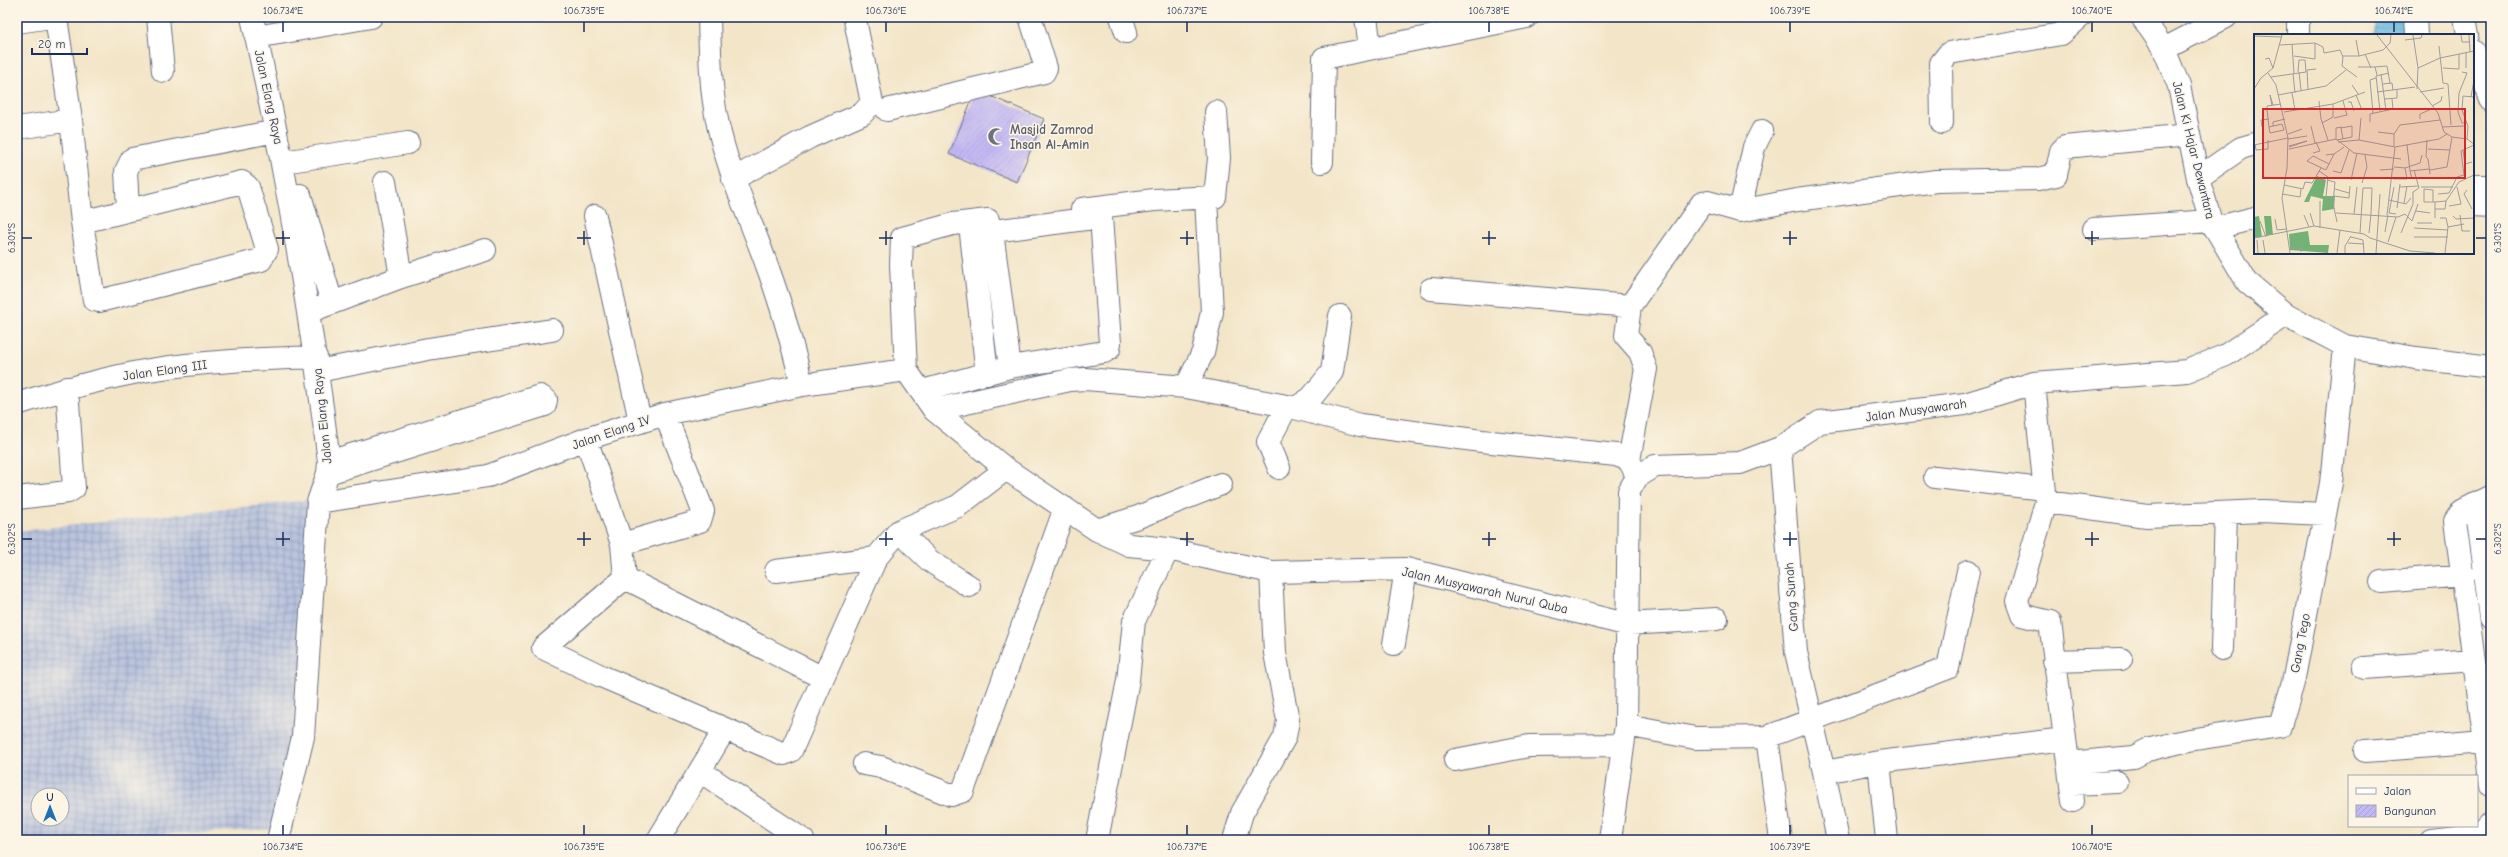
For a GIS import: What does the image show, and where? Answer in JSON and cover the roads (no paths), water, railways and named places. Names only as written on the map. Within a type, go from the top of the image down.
[{"type":"street","points":[[17,22],[51,17]]},
{"type":"street","points":[[56,17],[71,120],[82,222],[94,298],[99,301],[261,260],[267,249],[248,187],[242,182],[82,222]]},
{"type":"street","points":[[158,17],[163,71]]},
{"type":"street","points":[[254,27],[371,17]]},
{"type":"street","points":[[709,17],[714,108],[733,179],[770,273],[787,324],[802,385]]},
{"type":"street","points":[[733,179],[810,138],[862,114],[872,103],[856,26],[857,17]]},
{"type":"street","points":[[887,110],[1044,72],[1046,68],[1030,17]]},
{"type":"street","points":[[1366,17],[1370,48]]},
{"type":"street","points":[[1322,162],[1324,58],[1370,48],[1452,24],[1527,17]]},
{"type":"street","points":[[1942,123],[1941,63],[1949,53],[2061,34],[2080,17]]},
{"type":"street","name":"Jalan Ki Hajar Dewantara","points":[[2142,17],[2164,49],[2179,86],[2198,178],[2213,225],[2247,282],[2286,315],[2345,346],[2416,358],[2491,367]]},
{"type":"street","points":[[2164,49],[2226,17]]},
{"type":"street","points":[[2298,17],[2298,34]]},
{"type":"street","points":[[2415,17],[2416,34]]},
{"type":"street","points":[[2465,17],[2468,34]]},
{"type":"street","name":"Jalan Elang Raya","points":[[254,27],[282,162],[317,364],[328,467],[318,502],[303,737],[278,840]]},
{"type":"street","points":[[2474,53],[2491,100]]},
{"type":"street","points":[[906,370],[901,265],[902,238],[952,224],[1154,200],[1215,197],[1219,158],[1216,112]]},
{"type":"street","points":[[17,128],[71,120]]},
{"type":"street","points":[[128,210],[126,171],[132,159],[276,130]]},
{"type":"street","points":[[1740,211],[1754,147],[1762,132]]},
{"type":"street","points":[[1610,840],[1624,735],[1625,624],[1629,491],[1646,369],[1640,352],[1626,336],[1630,306],[1702,203],[1708,202],[1740,211],[1797,200],[1936,182],[2038,179],[2056,175],[2061,151],[2066,147],[2189,135]]},
{"type":"street","points":[[282,162],[408,143]]},
{"type":"street","points":[[2198,178],[2241,148],[2254,144]]},
{"type":"street","points":[[385,182],[401,277]]},
{"type":"street","points":[[2474,186],[2491,186]]},
{"type":"street","points":[[299,191],[332,303]]},
{"type":"street","points":[[1186,387],[1203,352],[1212,312],[1206,198]]},
{"type":"street","points":[[2474,205],[2491,206]]},
{"type":"street","points":[[595,216],[640,421]]},
{"type":"street","points":[[922,391],[987,374],[1010,367],[1104,352],[1109,349],[1110,343],[1101,217],[971,234],[987,374]]},
{"type":"street","points":[[2094,229],[2213,225],[2254,218]]},
{"type":"street","points":[[992,232],[1010,367]]},
{"type":"street","points":[[308,312],[401,277],[485,250]]},
{"type":"street","points":[[1431,289],[1630,306]]},
{"type":"street","name":"Jalan Musyawarah","points":[[1633,468],[1740,463],[1780,448],[1820,422],[1965,404],[2034,383],[2187,371],[2226,355],[2286,315]]},
{"type":"street","points":[[1279,468],[1268,442],[1292,407],[1311,398],[1332,372],[1340,316]]},
{"type":"street","name":"Jalan Elang III","points":[[17,404],[67,388],[150,370],[220,362],[317,364],[552,330]]},
{"type":"street","name":"Gang Tego","points":[[2071,783],[2134,757],[2147,750],[2189,740],[2280,726],[2292,683],[2331,482],[2345,346]]},
{"type":"street","name":"Jalan Elang IV","points":[[318,502],[488,476],[586,439],[665,414],[802,385],[906,370]]},
{"type":"street","name":"Jalan Musyawarah Nurul Quba","points":[[906,370],[934,410],[1006,469],[1097,530],[1134,546],[1168,549],[1271,572],[1406,569],[1625,624],[1717,619]]},
{"type":"street","points":[[934,410],[1078,379],[1186,387],[1292,407],[1360,425],[1482,441],[1616,455],[1633,468]]},
{"type":"street","points":[[2034,383],[2045,496],[2017,601],[2022,614],[2050,622],[2064,739],[2071,783],[2117,782]]},
{"type":"street","points":[[17,498],[68,492],[74,488],[67,388]]},
{"type":"street","points":[[540,396],[546,400],[546,405],[328,467],[540,396]]},
{"type":"street","points":[[622,544],[700,521],[702,518],[703,511],[665,414]]},
{"type":"street","points":[[586,439],[622,544],[625,578]]},
{"type":"street","name":"Gang Sunah","points":[[1780,448],[1796,652],[1838,840]]},
{"type":"street","points":[[625,578],[543,648],[601,676],[784,754],[791,751],[876,558],[900,531],[958,506],[1006,469]]},
{"type":"street","points":[[1935,477],[2045,496],[2147,516],[2262,511],[2324,514]]},
{"type":"street","points":[[1097,530],[1138,518],[1222,484]]},
{"type":"street","points":[[2490,604],[2484,500],[2462,511],[2455,520],[2464,575],[2491,786]]},
{"type":"street","points":[[864,764],[881,767],[951,795],[963,791],[994,701],[1065,508]]},
{"type":"street","points":[[2222,650],[2226,513]]},
{"type":"street","points":[[900,531],[930,561],[969,586]]},
{"type":"street","points":[[1097,840],[1128,680],[1134,622],[1168,549]]},
{"type":"street","points":[[776,571],[876,558]]},
{"type":"street","points":[[1394,644],[1406,569]]},
{"type":"street","points":[[1455,760],[1529,746],[1624,735],[1695,738],[1767,737],[1948,668],[1968,571]]},
{"type":"street","points":[[1234,840],[1242,813],[1285,737],[1288,725],[1275,653],[1271,572]]},
{"type":"street","points":[[2381,582],[2464,575]]},
{"type":"street","points":[[625,578],[823,678]]},
{"type":"street","points":[[2054,661],[2121,659]]},
{"type":"street","points":[[2364,668],[2474,660]]},
{"type":"street","points":[[658,840],[725,729]]},
{"type":"street","points":[[1767,737],[1781,840]]},
{"type":"street","points":[[1824,772],[1878,762],[2064,739]]},
{"type":"street","points":[[2365,751],[2485,742]]},
{"type":"street","points":[[1878,762],[1887,840]]},
{"type":"street","points":[[700,771],[803,840]]},
{"type":"street","points":[[2431,840],[2482,834],[2491,824]]},
{"type":"water","points":[[2375,17],[2406,17],[2406,31],[2375,33]]},
{"type":"place","name":"Masjid Zamrod Ihsan Al-Amin","points":[[997,136]]}]
